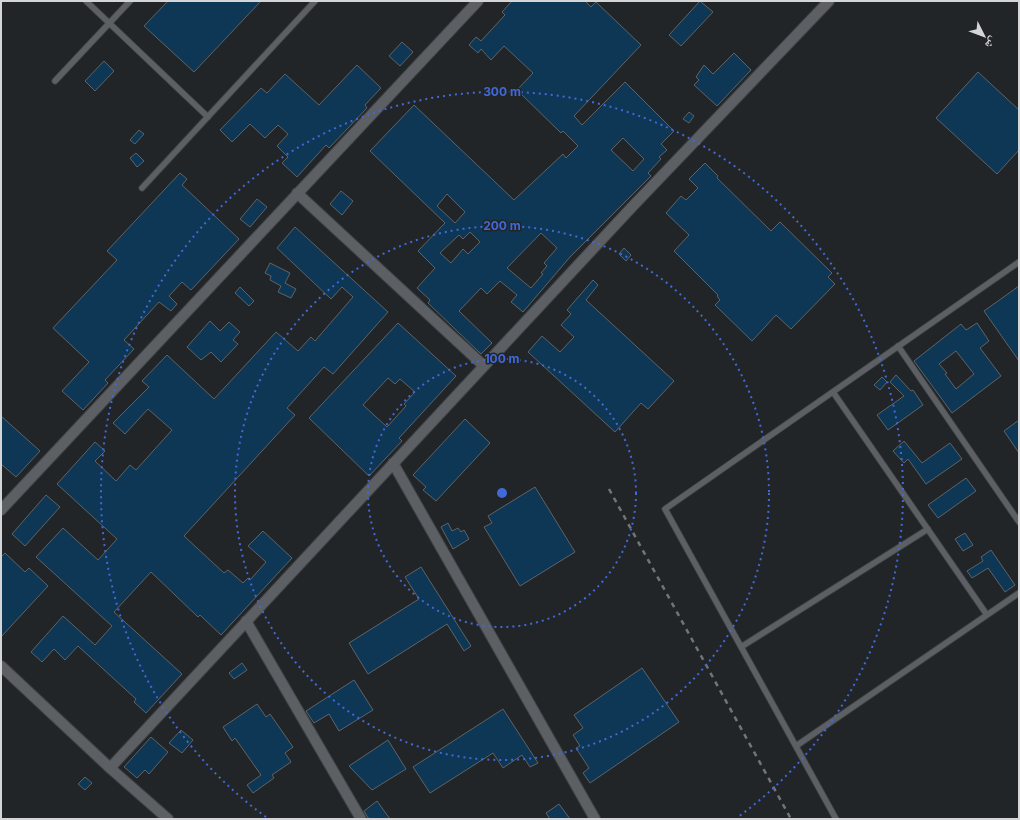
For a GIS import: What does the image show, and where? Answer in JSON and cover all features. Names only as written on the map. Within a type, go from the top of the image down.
[{"type":"street","points":[[1,510],[478,1]]},
{"type":"street","points":[[110,768],[393,463],[829,1]]},
{"type":"street","points":[[297,193],[484,366]]},
{"type":"street","points":[[393,463],[595,819]]},
{"type":"street","points":[[246,621],[361,819]]},
{"type":"street","points":[[1,666],[110,768],[168,819]]},
{"type":"lane","points":[[86,1],[208,117]]},
{"type":"lane","points":[[55,81],[130,1]]},
{"type":"lane","points":[[142,188],[315,1]]},
{"type":"lane","points":[[836,819],[665,509],[1019,262]]},
{"type":"lane","points":[[898,346],[1019,522]]},
{"type":"lane","points":[[833,392],[987,615]]},
{"type":"lane","points":[[741,647],[928,529]]},
{"type":"lane","points":[[796,746],[1019,593]]},
{"type":"building","points":[[168,1],[261,1],[194,72],[144,26]]},
{"type":"building","points":[[512,1],[585,1],[591,7],[596,2],[641,45],[574,116],[582,125],[625,82],[674,131],[661,144],[667,150],[659,157],[661,159],[648,173],[651,176],[570,257],[523,312],[511,302],[517,295],[500,281],[487,294],[481,288],[459,311],[492,343],[481,354],[428,303],[430,300],[417,288],[435,268],[418,251],[445,223],[370,151],[414,105],[514,200],[563,154],[566,158],[578,146],[563,131],[561,133],[517,90],[533,73],[504,46],[491,60],[481,49],[478,53],[469,45],[476,37],[481,41],[505,15],[502,12]],"holes":[[[623,138],[644,159],[633,171],[611,150]],[[447,194],[465,212],[455,223],[437,206]],[[470,232],[480,242],[468,254],[463,249],[451,263],[440,253],[459,235],[463,239]],[[541,233],[557,248],[544,263],[547,266],[541,273],[543,274],[531,288],[507,268]]]},
{"type":"building","points":[[700,1],[713,12],[681,46],[669,35]]},
{"type":"building","points":[[402,42],[413,52],[400,66],[389,56]]},
{"type":"building","points":[[734,53],[751,70],[717,106],[694,85],[699,80],[696,77],[704,65],[713,74]]},
{"type":"building","points":[[104,61],[114,71],[95,91],[85,81]]},
{"type":"building","points":[[357,65],[381,88],[365,105],[367,108],[329,148],[326,145],[297,177],[282,163],[288,157],[277,146],[288,134],[278,125],[265,138],[250,124],[232,142],[220,130],[261,88],[267,93],[285,74],[319,105]]},
{"type":"building","points":[[978,72],[1019,110],[1019,150],[997,174],[936,118]]},
{"type":"building","points":[[689,112],[694,116],[689,123],[683,119]]},
{"type":"building","points":[[139,130],[144,134],[135,144],[130,140]]},
{"type":"building","points":[[136,153],[144,161],[137,167],[130,158]]},
{"type":"building","points":[[705,163],[718,176],[717,178],[771,231],[780,222],[832,273],[828,277],[835,284],[791,329],[776,315],[752,341],[715,305],[720,300],[717,296],[718,295],[674,251],[689,235],[666,213],[681,196],[686,200],[698,188],[689,179]]},
{"type":"building","points":[[180,173],[187,179],[182,185],[239,239],[191,290],[182,282],[169,296],[177,304],[171,311],[159,302],[124,340],[134,349],[105,380],[108,383],[83,410],[62,391],[89,362],[53,328],[117,260],[107,251]]},
{"type":"building","points":[[341,191],[353,201],[342,215],[330,204]]},
{"type":"building","points":[[257,199],[267,207],[250,227],[240,219]]},
{"type":"building","points":[[295,227],[388,312],[333,374],[324,367],[287,408],[295,415],[184,536],[224,573],[228,570],[243,583],[248,578],[250,580],[266,562],[248,546],[263,531],[292,558],[221,635],[200,615],[198,617],[151,572],[114,612],[182,674],[146,713],[134,702],[136,699],[78,646],[65,660],[54,649],[42,662],[31,652],[63,616],[95,645],[112,626],[36,557],[63,528],[98,560],[117,539],[57,484],[95,442],[105,451],[95,461],[116,481],[130,465],[136,470],[172,430],[148,409],[125,434],[113,423],[149,387],[142,381],[167,355],[214,399],[276,332],[298,351],[311,337],[315,341],[353,297],[342,287],[331,299],[277,248]]},
{"type":"building","points":[[624,248],[631,255],[626,261],[619,254]]},
{"type":"building","points":[[270,263],[290,273],[285,283],[296,289],[291,298],[278,292],[281,286],[270,280],[271,276],[265,273]]},
{"type":"building","points":[[593,280],[598,285],[586,300],[674,381],[648,409],[641,403],[615,432],[528,352],[542,336],[560,352],[574,337],[561,325],[571,314],[567,310]]},
{"type":"building","points":[[1019,286],[1019,361],[984,311]]},
{"type":"building","points":[[240,287],[254,301],[249,306],[235,293]]},
{"type":"building","points":[[210,321],[220,331],[229,322],[240,332],[233,340],[238,344],[221,362],[211,352],[201,360],[187,347]]},
{"type":"building","points":[[398,323],[456,376],[399,438],[402,441],[369,476],[309,418]],"holes":[[[388,378],[395,384],[400,379],[415,392],[404,404],[406,406],[387,427],[363,405]]]},
{"type":"building","points":[[977,323],[989,341],[980,348],[1001,376],[952,413],[914,361],[961,324],[966,330]],"holes":[[[956,351],[974,374],[956,389],[945,374],[947,373],[939,364]]]},
{"type":"building","points":[[896,375],[911,391],[913,390],[923,405],[888,430],[877,415],[904,396],[890,382]]},
{"type":"building","points":[[882,377],[887,382],[880,390],[874,385]]},
{"type":"building","points":[[1,416],[40,451],[16,477],[1,464]]},
{"type":"building","points":[[465,419],[490,443],[436,501],[423,490],[426,487],[413,475]]},
{"type":"building","points":[[1019,420],[1019,453],[1004,431]]},
{"type":"building","points":[[904,441],[922,463],[950,443],[962,459],[926,484],[908,459],[904,463],[893,451]]},
{"type":"building","points":[[966,478],[976,491],[938,518],[928,505]]},
{"type":"building","points":[[535,487],[575,552],[520,586],[484,527],[492,523],[488,516]]},
{"type":"building","points":[[46,495],[60,507],[25,546],[12,534]]},
{"type":"building","points":[[448,523],[452,531],[458,528],[461,532],[464,530],[469,539],[453,549],[441,527]]},
{"type":"building","points":[[965,533],[973,545],[963,551],[955,539]]},
{"type":"building","points":[[991,550],[1015,585],[1005,592],[988,568],[972,578],[967,571],[983,561],[981,557]]},
{"type":"building","points":[[5,553],[25,572],[29,568],[48,586],[1,637],[1,557]]},
{"type":"building","points":[[421,567],[471,646],[464,651],[447,624],[368,674],[349,643],[419,599],[405,577]]},
{"type":"building","points":[[242,663],[247,670],[234,679],[229,673]]},
{"type":"building","points":[[642,668],[679,722],[590,783],[583,773],[589,768],[576,748],[580,746],[573,735],[583,728],[574,715]]},
{"type":"building","points":[[354,680],[373,710],[339,731],[329,714],[314,723],[306,711]]},
{"type":"building","points":[[257,704],[266,717],[270,714],[293,747],[285,753],[291,762],[272,775],[274,778],[253,793],[247,785],[261,775],[235,738],[232,741],[223,727]]},
{"type":"building","points":[[503,709],[538,763],[530,767],[522,755],[503,768],[493,753],[430,793],[413,767]]},
{"type":"building","points":[[181,730],[193,740],[182,753],[169,743]]},
{"type":"building","points":[[151,737],[168,752],[149,774],[145,770],[137,778],[124,767]]},
{"type":"building","points":[[388,740],[406,769],[372,790],[349,766]]},
{"type":"building","points":[[85,777],[92,783],[85,790],[78,784]]},
{"type":"building","points":[[377,801],[390,819],[369,819],[364,811]]},
{"type":"building","points":[[559,804],[570,819],[550,819],[546,813]]},
{"type":"railway","points":[[609,489],[791,819]]}]
